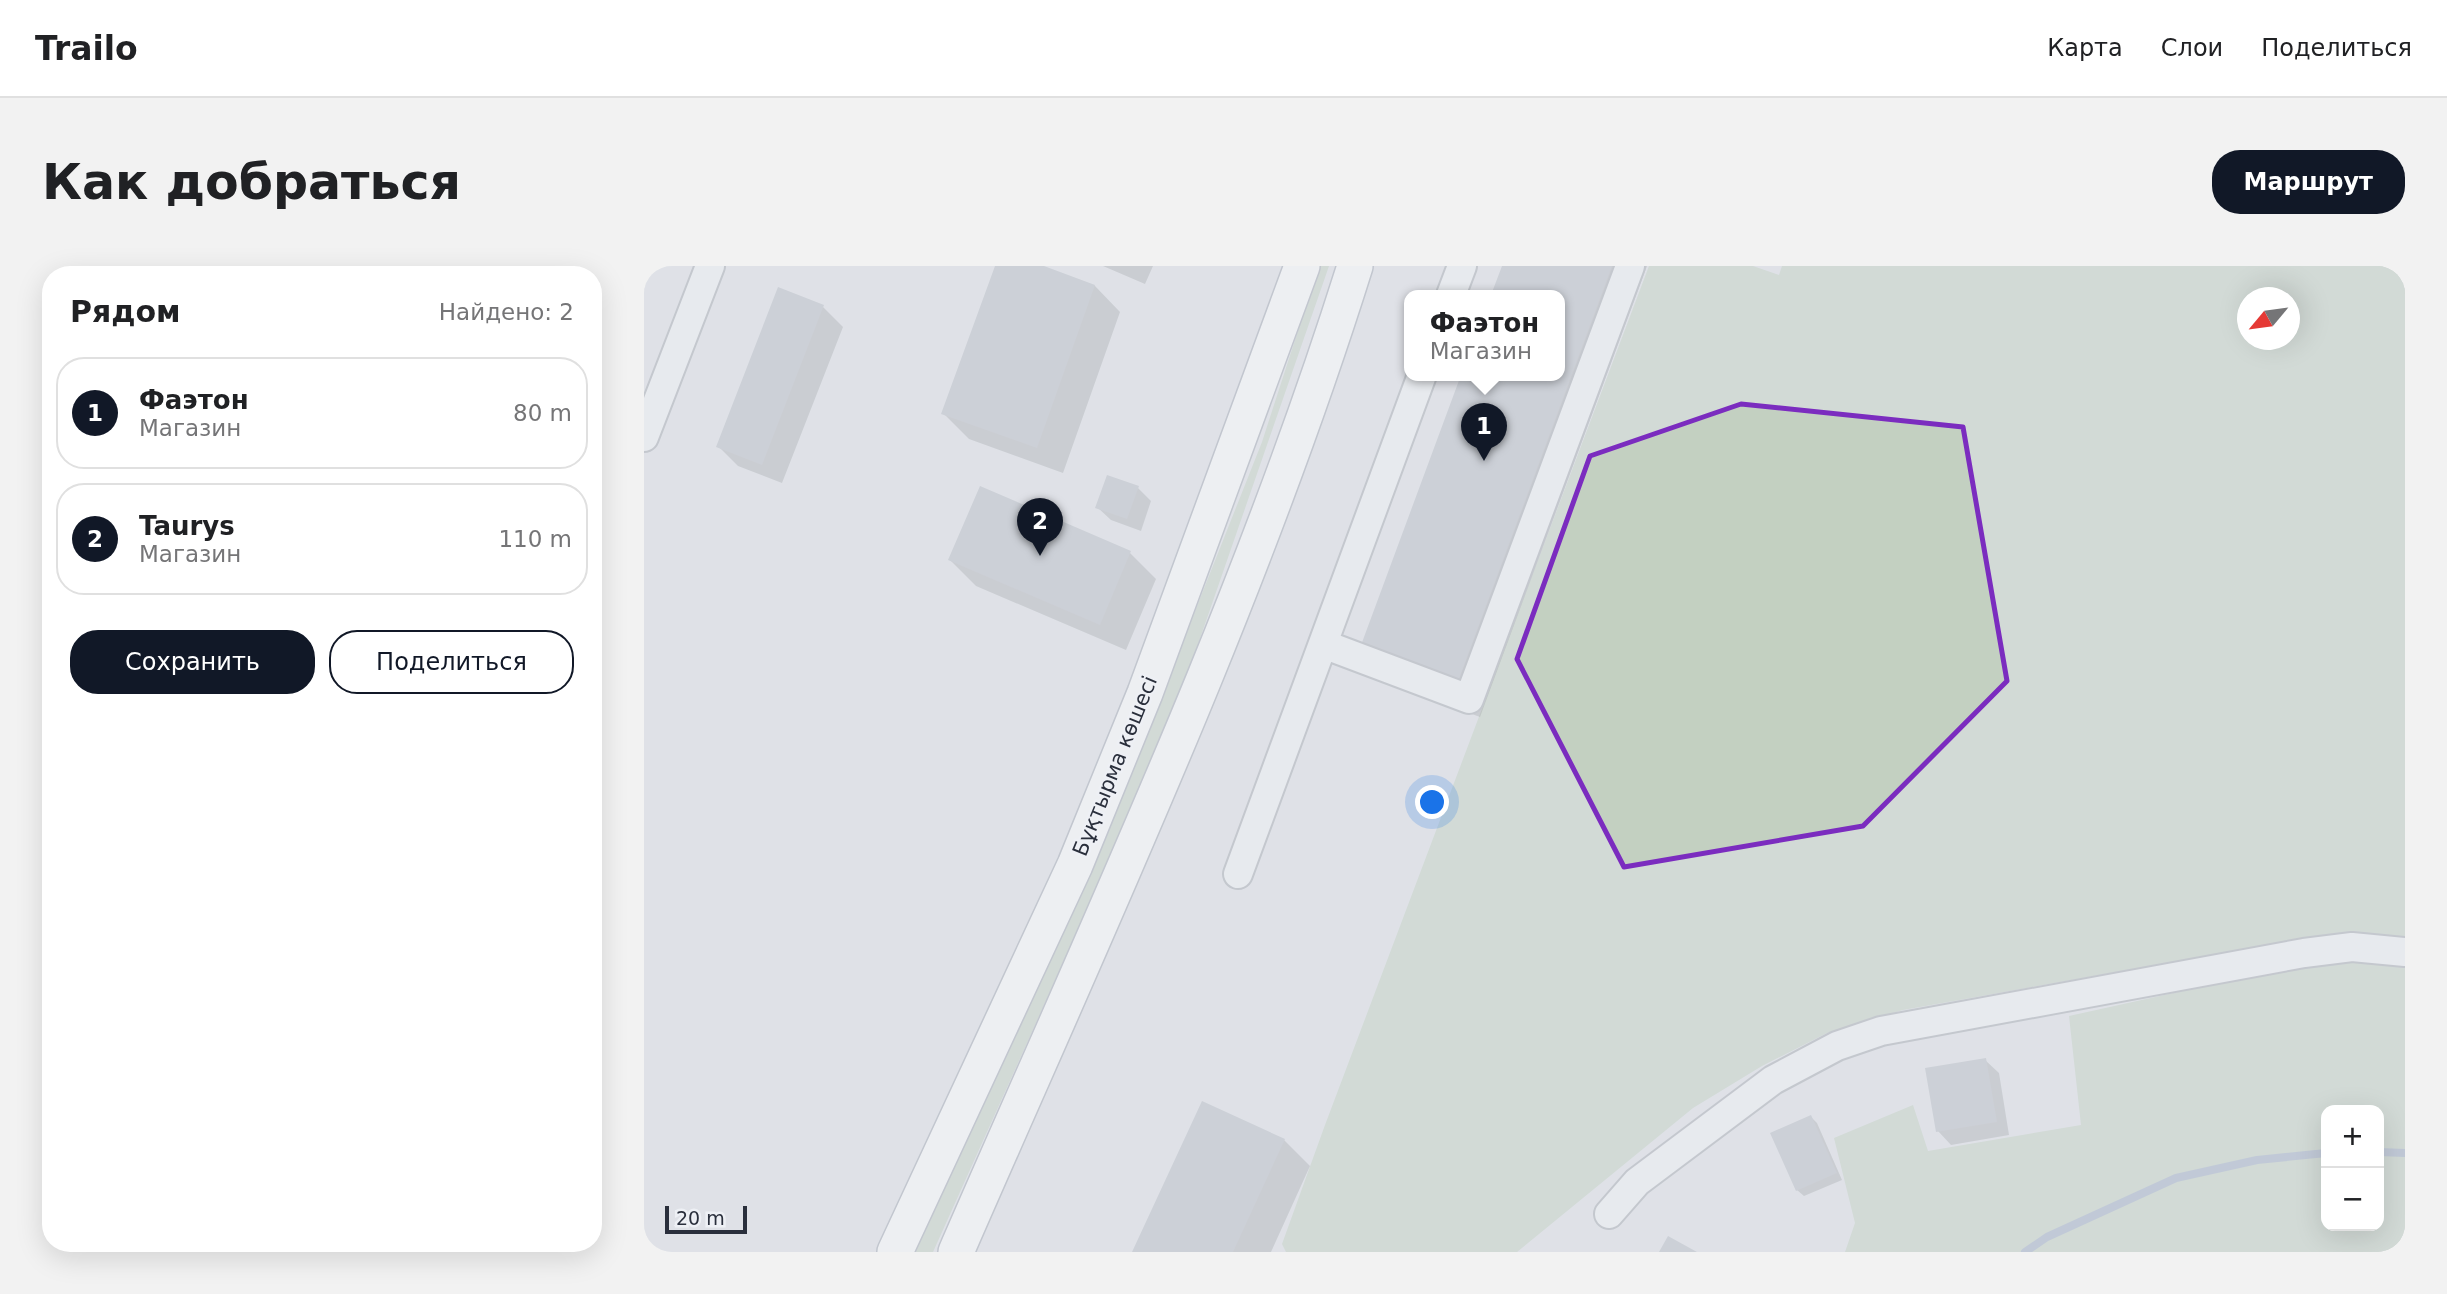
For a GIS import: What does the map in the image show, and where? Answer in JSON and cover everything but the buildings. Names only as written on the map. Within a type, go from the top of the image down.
[{"type":"main road","name":"Бұқтырма көшесі","points":[[895,1252],[1080,853],[1145,693],[1302,266]]},
{"type":"main road","points":[[956,1252],[1184,726],[1298,433],[1355,266]]},
{"type":"lane","points":[[644,437],[710,266]]},
{"type":"lane","points":[[1453,290],[1462,266]]},
{"type":"lane","points":[[1323,644],[1469,699],[1630,266]]},
{"type":"lane","points":[[1238,874],[1420,381]]},
{"type":"lane","points":[[1609,1214],[1637,1182],[1773,1080],[1837,1046],[1881,1031],[2304,953],[2352,947],[2405,952]]},
{"type":"highlighted area","points":[[1741,404],[1963,427],[2007,681],[1863,826],[1624,867],[1517,659],[1590,456]]},
{"type":"green space","points":[[1319,266],[1329,266],[1170,725],[933,1252],[913,1252],[1104,841],[1262,442]]},
{"type":"green space","points":[[1649,266],[1753,266],[1779,275],[1782,266],[2405,266],[2405,939],[2362,935],[2285,942],[1903,1010],[1827,1033],[1762,1066],[1693,1108],[1517,1252],[1286,1252],[1282,1244]]},
{"type":"green space","points":[[2341,956],[2405,966],[2405,1246],[2382,1252],[1845,1252],[1855,1223],[1834,1138],[1913,1105],[1928,1151],[2081,1125],[2069,1016]]},
{"type":"waterway","points":[[2384,1152],[2405,1153]]},
{"type":"waterway","points":[[2025,1252],[2047,1237],[2176,1178],[2257,1160],[2321,1154]]},
{"type":"place","name":"Фаэтон","points":[[1484,461]]},
{"type":"place","name":"Taurys","points":[[1040,556]]}]
